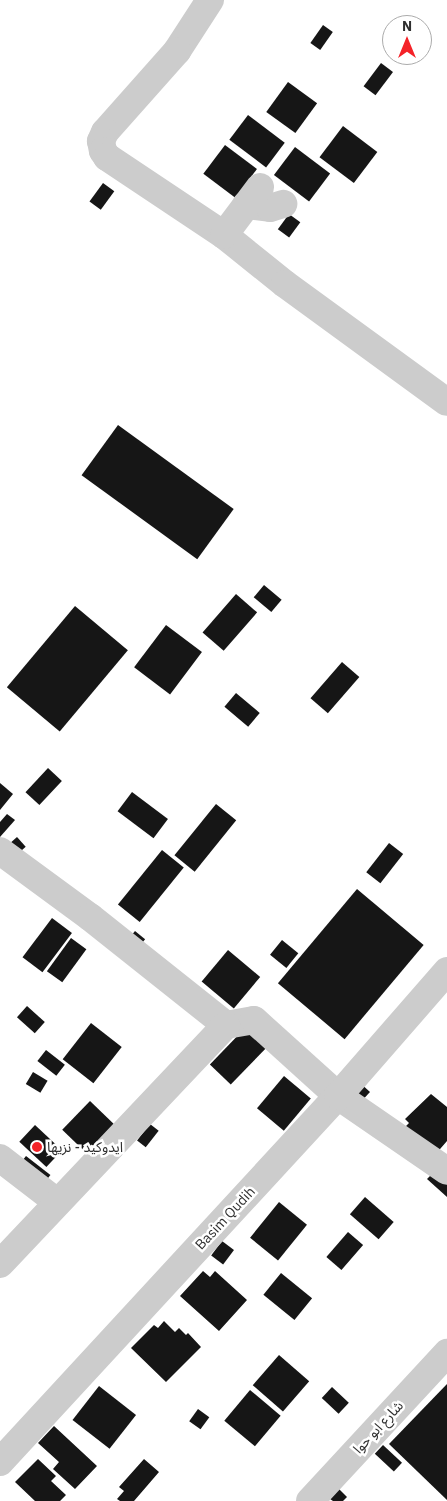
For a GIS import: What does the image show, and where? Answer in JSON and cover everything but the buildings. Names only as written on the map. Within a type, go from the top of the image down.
[{"type":"street","points":[[210,0],[177,51],[105,132],[101,146],[107,157],[224,235],[285,284],[440,398]]},
{"type":"street","points":[[224,235],[253,196],[270,208],[283,204]]},
{"type":"street","points":[[0,851],[90,917],[226,1025]]},
{"type":"street","name":"Basim Qudih","points":[[0,1462],[338,1096],[447,971]]},
{"type":"street","points":[[0,1264],[226,1025],[254,1020],[338,1096],[447,1171]]},
{"type":"street","points":[[0,1158],[57,1202]]},
{"type":"street","name":"شارع ابو حوا","points":[[310,1501],[447,1353]]},
{"type":"place","name":"ايدوكيد - نزيها","points":[[37,1147]]}]
